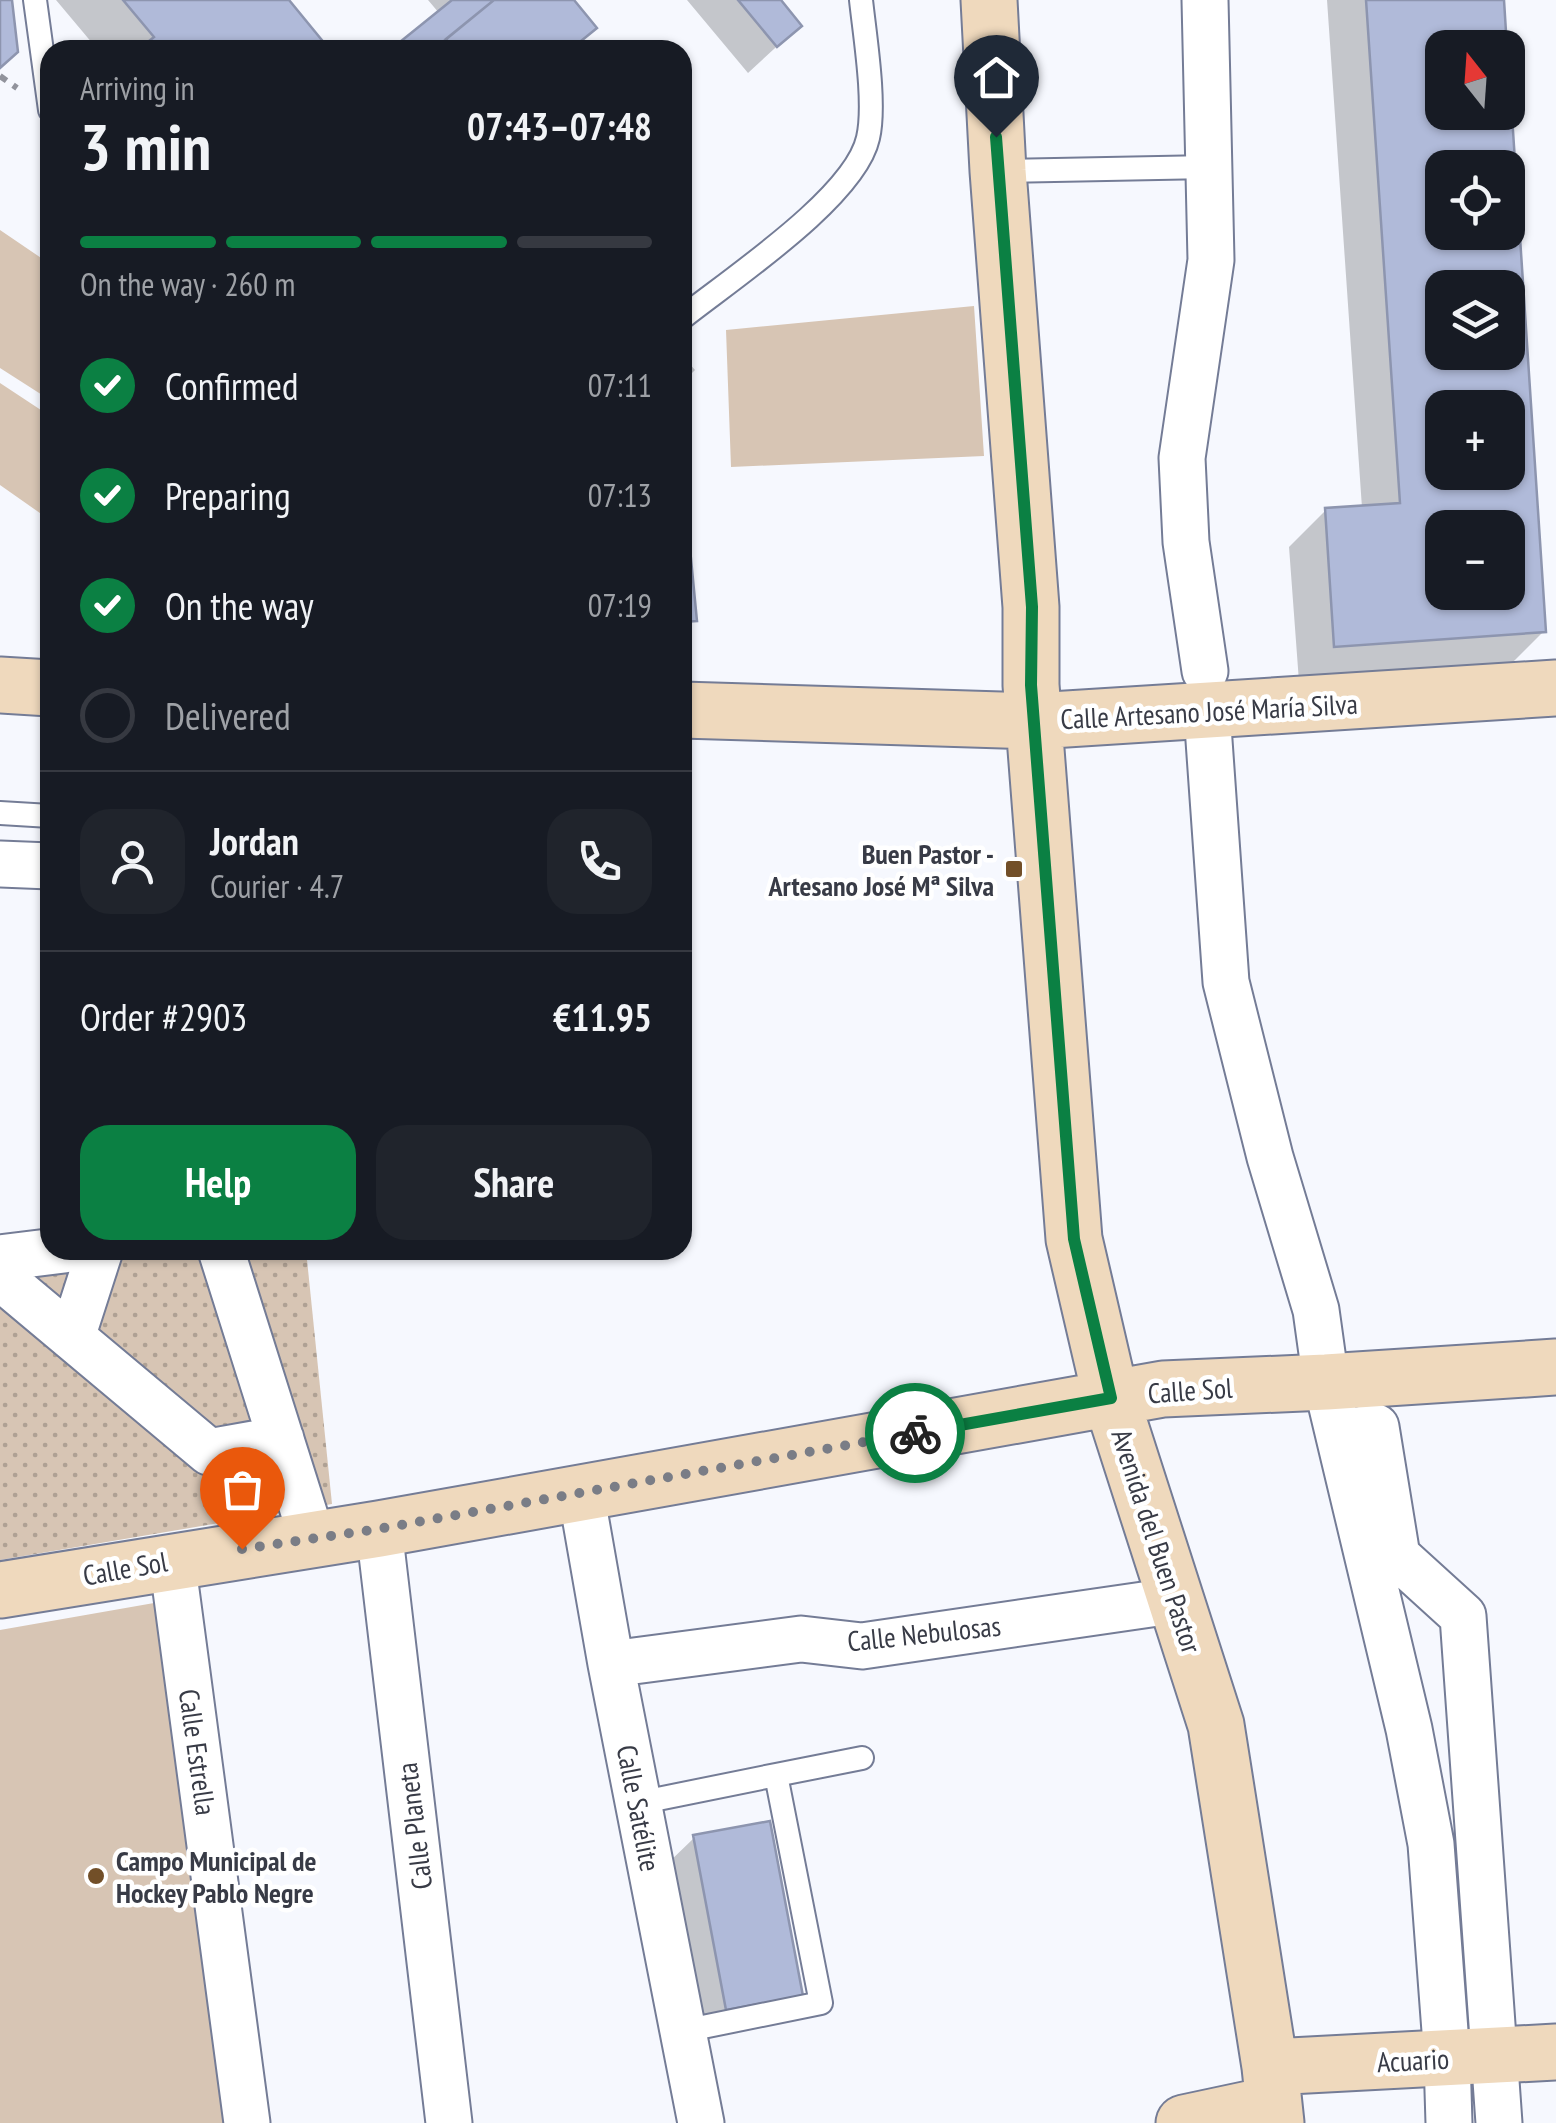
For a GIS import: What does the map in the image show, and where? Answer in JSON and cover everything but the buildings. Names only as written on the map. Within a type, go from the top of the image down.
[{"type":"street","name":"Avenida del Buen Pastor","points":[[989,0],[998,172],[1032,607],[1031,685],[1074,1239],[1111,1398],[1216,1725],[1273,2098]]},
{"type":"street","points":[[1206,0],[1211,260],[1182,458],[1186,542],[1206,691],[1226,982],[1270,1157],[1316,1310],[1333,1407],[1409,1730],[1470,2057],[1498,2123]]},
{"type":"street","points":[[0,686],[40,688]]},
{"type":"street","name":"Calle Artesano José María Silva","points":[[692,710],[1035,721],[1206,691],[1556,688]]},
{"type":"street","points":[[0,864],[40,866]]},
{"type":"street","points":[[0,1258],[40,1253]]},
{"type":"street","points":[[72,1336],[97,1260]]},
{"type":"street","points":[[224,1260],[312,1538]]},
{"type":"street","points":[[0,1277],[209,1452],[281,1439]]},
{"type":"street","name":"Calle Sol","points":[[0,1590],[378,1529],[1163,1389],[1333,1407],[1556,1367]]},
{"type":"street","points":[[1333,1407],[1376,1427],[1397,1556],[1463,1616],[1470,2057],[1449,2123]]},
{"type":"street","name":"Calle Satélite","points":[[581,1493],[610,1664],[702,2123]]},
{"type":"street","name":"Calle Planeta","points":[[378,1529],[449,2123]]},
{"type":"street","name":"Calle Estrella","points":[[172,1560],[247,2123]]},
{"type":"street","name":"Calle Nebulosas","points":[[610,1664],[801,1639],[862,1646],[1178,1600]]},
{"type":"street","name":"Acuario","points":[[1184,2123],[1273,2098],[1470,2057],[1556,2052]]},
{"type":"lane","points":[[35,0],[40,40]]},
{"type":"lane","points":[[692,310],[831,199],[854,172],[868,138],[869,77],[861,0]]},
{"type":"lane","points":[[998,172],[1210,166]]},
{"type":"lane","points":[[0,813],[40,815]]},
{"type":"lane","points":[[638,1803],[862,1758]]},
{"type":"lane","points":[[683,2031],[821,2003],[776,1775]]},
{"type":"shaded area","points":[[0,230],[40,257],[40,394],[0,368]]},
{"type":"shaded area","points":[[974,306],[984,456],[731,467],[726,330]]},
{"type":"shaded area","points":[[0,383],[40,409],[40,513],[0,485]]},
{"type":"shaded area","points":[[40,1253],[40,1260],[307,1260],[332,1504],[0,1560],[0,1258]]},
{"type":"shaded area","name":"Campo Municipal de Hockey Pablo Negre","points":[[154,1603],[228,2123],[0,2123],[0,1630]]},
{"type":"way so far","points":[[242,1549],[378,1529],[915,1433]]},
{"type":"place","name":"Buen Pastor - Artesano José Mª Silva","points":[[1014,869]]},
{"type":"place","name":"Campo Municipal de Hockey Pablo Negre","points":[[96,1876]]},
{"type":"route","points":[[915,1433],[1111,1398],[1074,1239],[1031,685],[1032,607],[996,137]]}]
